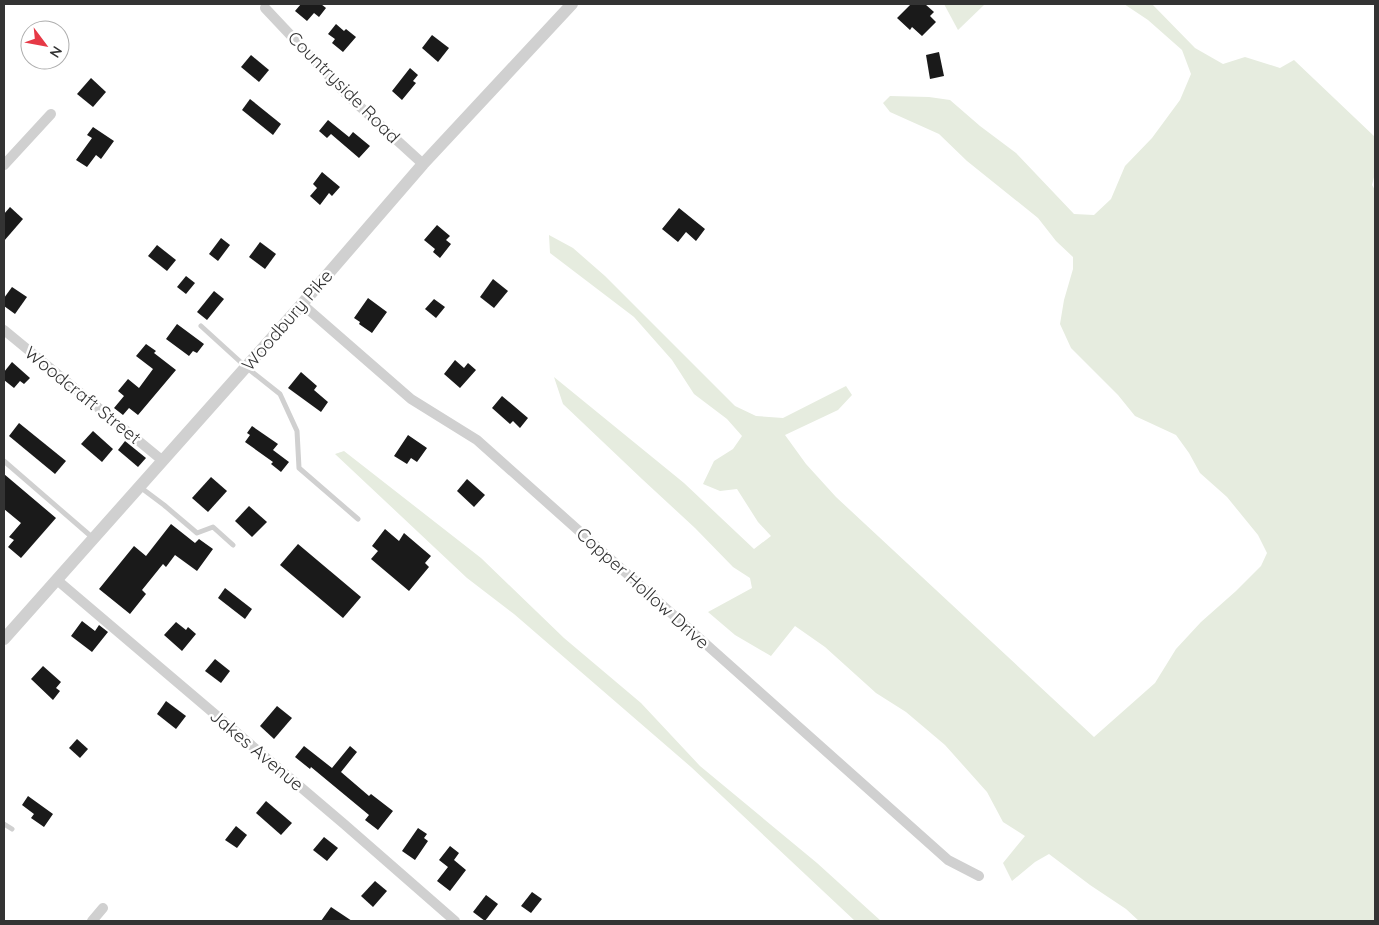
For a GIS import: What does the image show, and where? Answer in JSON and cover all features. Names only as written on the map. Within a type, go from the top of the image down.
[{"type":"street","name":"Woodbury Pike","points":[[4,639],[302,304],[423,164],[572,4]]},
{"type":"street","name":"Countryside Road","points":[[266,8],[345,93],[423,164]]},
{"type":"street","points":[[4,165],[51,114]]},
{"type":"street","name":"Copper Hollow Drive","points":[[302,304],[411,398],[476,440],[948,860],[979,876]]},
{"type":"street","name":"Woodcraft Street","points":[[4,330],[163,461]]},
{"type":"street","name":"Jakes Avenue","points":[[57,580],[455,921]]},
{"type":"street","points":[[92,921],[103,908]]},
{"type":"lane","points":[[201,326],[246,367],[280,394],[297,431],[300,468],[358,519]]},
{"type":"lane","points":[[4,462],[94,538]]},
{"type":"lane","points":[[139,487],[164,505],[197,534],[213,527],[233,545]]},
{"type":"lane","points":[[4,824],[12,829]]},
{"type":"shaded area","points":[[944,4],[985,4],[958,30]]},
{"type":"shaded area","points":[[1124,4],[1152,4],[1195,48],[1223,64],[1245,57],[1280,68],[1294,60],[1375,137],[1375,173],[1372,185],[1375,190],[1375,921],[1139,921],[1126,909],[1049,854],[1035,862],[1012,881],[1003,863],[1025,836],[1003,822],[987,792],[945,745],[906,712],[876,693],[825,647],[795,626],[771,656],[735,635],[708,612],[752,588],[750,578],[733,567],[695,528],[563,404],[554,377],[684,483],[754,549],[771,536],[758,522],[737,489],[720,491],[703,484],[714,461],[733,449],[742,436],[727,419],[694,394],[672,360],[634,317],[550,253],[549,235],[573,248],[605,276],[735,406],[756,416],[783,418],[846,386],[852,395],[838,410],[785,435],[806,464],[836,497],[1094,737],[1155,683],[1176,649],[1201,622],[1261,566],[1267,553],[1258,535],[1227,497],[1200,473],[1176,435],[1135,416],[1118,395],[1071,348],[1060,324],[1064,300],[1073,269],[1073,257],[1056,241],[1038,218],[967,161],[939,134],[890,112],[883,103],[890,96],[929,97],[950,100],[1016,153],[1074,214],[1094,215],[1111,199],[1125,166],[1152,138],[1180,100],[1191,74],[1182,50],[1148,20]]},
{"type":"shaded area","points":[[344,451],[481,558],[564,638],[641,703],[700,766],[817,863],[881,921],[855,921],[691,767],[514,614],[467,578],[335,454]]},
{"type":"building","points":[[301,4],[321,4],[326,8],[319,17],[314,13],[307,21],[295,11]]},
{"type":"building","points":[[911,4],[925,4],[934,12],[930,16],[936,22],[922,36],[912,27],[910,30],[897,18]]},
{"type":"building","points":[[336,24],[344,31],[346,29],[356,37],[343,52],[332,43],[335,39],[328,34]]},
{"type":"building","points":[[432,35],[449,48],[438,62],[422,48]]},
{"type":"building","points":[[939,52],[944,76],[930,79],[926,55]]},
{"type":"building","points":[[251,55],[269,70],[259,82],[241,67]]},
{"type":"building","points":[[410,68],[418,75],[413,81],[416,83],[402,100],[392,91]]},
{"type":"building","points":[[91,78],[106,92],[93,107],[77,94]]},
{"type":"building","points":[[250,99],[281,124],[273,135],[242,110]]},
{"type":"building","points":[[328,120],[349,137],[353,132],[370,146],[359,158],[331,134],[327,138],[319,131]]},
{"type":"building","points":[[93,127],[114,141],[101,159],[96,155],[87,167],[76,160],[92,138],[87,135]]},
{"type":"building","points":[[322,172],[340,187],[332,196],[329,193],[320,205],[310,196],[317,188],[313,184]]},
{"type":"building","points":[[10,207],[23,219],[4,241],[4,214]]},
{"type":"building","points":[[679,208],[705,229],[696,241],[686,232],[678,242],[662,229]]},
{"type":"building","points":[[437,225],[450,236],[446,240],[451,244],[440,258],[433,252],[435,249],[424,240]]},
{"type":"building","points":[[221,238],[230,245],[218,261],[209,254]]},
{"type":"building","points":[[260,242],[276,254],[265,269],[249,257]]},
{"type":"building","points":[[157,245],[176,260],[167,271],[148,256]]},
{"type":"building","points":[[186,276],[195,283],[186,294],[177,287]]},
{"type":"building","points":[[493,279],[508,291],[494,308],[480,297]]},
{"type":"building","points":[[12,287],[27,297],[15,314],[4,306],[4,298]]},
{"type":"building","points":[[214,291],[224,299],[207,320],[197,312]]},
{"type":"building","points":[[368,298],[387,312],[372,333],[354,318]]},
{"type":"building","points":[[434,299],[445,307],[436,318],[425,309]]},
{"type":"building","points":[[177,324],[204,344],[197,353],[193,351],[189,356],[166,339]]},
{"type":"building","points":[[146,344],[156,351],[154,353],[176,370],[138,415],[129,408],[123,415],[114,408],[124,396],[118,391],[128,379],[139,388],[153,369],[136,356]]},
{"type":"building","points":[[455,360],[464,368],[468,363],[476,370],[460,388],[444,374]]},
{"type":"building","points":[[12,362],[30,378],[24,384],[20,381],[14,388],[4,380],[4,372]]},
{"type":"building","points":[[301,372],[317,386],[314,390],[328,402],[321,412],[288,388]]},
{"type":"building","points":[[502,396],[528,418],[520,428],[513,421],[510,424],[492,408]]},
{"type":"building","points":[[19,423],[66,461],[55,474],[9,436]]},
{"type":"building","points":[[252,426],[278,444],[273,450],[289,462],[281,472],[271,464],[273,462],[245,442],[250,435],[247,433]]},
{"type":"building","points":[[93,431],[113,449],[102,462],[81,444]]},
{"type":"building","points":[[408,435],[427,448],[417,462],[411,458],[407,464],[394,456]]},
{"type":"building","points":[[125,441],[146,458],[138,467],[118,450]]},
{"type":"building","points":[[4,474],[56,518],[21,558],[8,547],[14,540],[9,537],[21,523],[4,509]]},
{"type":"building","points":[[211,477],[227,491],[208,512],[192,498]]},
{"type":"building","points":[[467,479],[485,495],[474,507],[457,491]]},
{"type":"building","points":[[249,506],[267,522],[252,537],[235,521]]},
{"type":"building","points":[[171,524],[195,543],[199,539],[213,549],[197,571],[175,555],[166,567],[163,564],[142,590],[146,594],[130,614],[99,589],[134,546],[146,556]]},
{"type":"building","points":[[385,529],[399,541],[404,533],[431,556],[425,563],[429,567],[409,591],[371,559],[378,551],[372,546]]},
{"type":"building","points":[[298,544],[361,597],[343,618],[280,565]]},
{"type":"building","points":[[225,588],[252,609],[245,619],[218,598]]},
{"type":"building","points":[[82,621],[95,631],[99,625],[108,632],[92,652],[71,636]]},
{"type":"building","points":[[176,622],[186,630],[188,627],[196,634],[182,651],[164,635]]},
{"type":"building","points":[[215,659],[230,671],[221,683],[205,671]]},
{"type":"building","points":[[43,666],[61,682],[56,688],[60,691],[53,700],[31,679]]},
{"type":"building","points":[[166,701],[186,716],[176,729],[157,714]]},
{"type":"building","points":[[277,706],[292,718],[274,739],[260,726]]},
{"type":"building","points":[[77,739],[88,749],[80,758],[69,748]]},
{"type":"building","points":[[304,746],[332,768],[350,746],[357,752],[341,772],[369,796],[371,794],[393,811],[378,830],[365,820],[369,815],[311,767],[310,769],[295,757]]},
{"type":"building","points":[[28,796],[53,814],[44,827],[31,818],[34,814],[22,805]]},
{"type":"building","points":[[266,801],[292,823],[281,835],[256,813]]},
{"type":"building","points":[[236,826],[247,835],[237,848],[225,840]]},
{"type":"building","points":[[418,828],[427,834],[424,838],[428,841],[415,860],[402,851]]},
{"type":"building","points":[[324,837],[338,848],[327,861],[313,850]]},
{"type":"building","points":[[450,846],[459,853],[454,860],[466,870],[450,891],[437,881],[448,867],[439,860]]},
{"type":"building","points":[[375,881],[387,891],[373,907],[361,896]]},
{"type":"building","points":[[532,892],[542,899],[531,913],[521,906]]},
{"type":"building","points":[[486,895],[498,904],[485,921],[473,912]]},
{"type":"building","points":[[331,907],[352,921],[321,921]]}]
